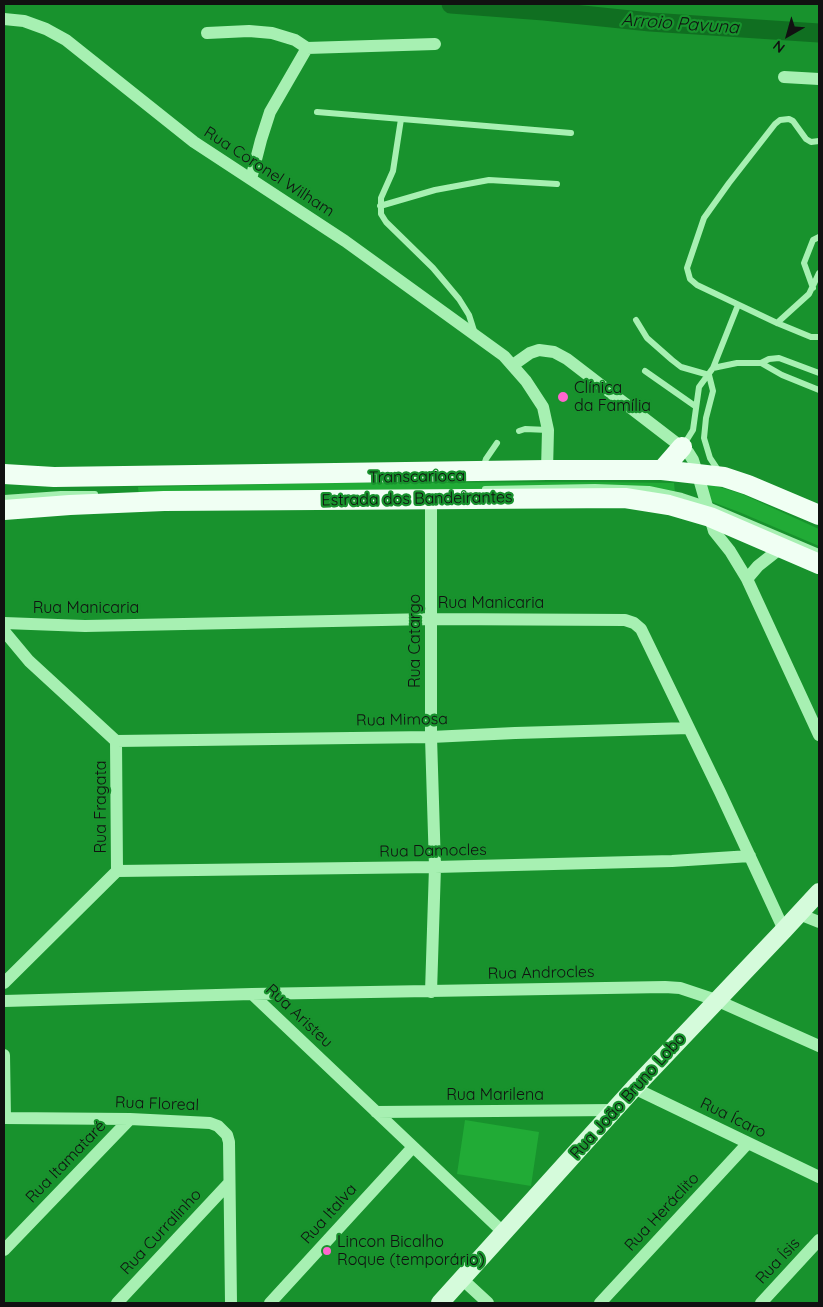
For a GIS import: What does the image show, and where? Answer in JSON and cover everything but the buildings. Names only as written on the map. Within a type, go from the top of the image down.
[{"type":"main road","points":[[662,475],[682,446]]},
{"type":"main road","name":"Estrada dos Bandeirantes","points":[[4,474],[54,477],[481,480],[547,470],[662,475],[748,485],[819,515]]},
{"type":"main road","name":"Estrada dos Bandeirantes","points":[[4,510],[164,501],[625,498],[708,510],[819,564]]},
{"type":"street","name":"Rua Coronel Wilham","points":[[4,19],[24,21],[46,29],[66,40],[194,142],[345,241],[476,335],[513,365],[543,407],[548,430],[547,470]]},
{"type":"street","points":[[207,33],[272,32],[295,40],[307,48],[435,44]]},
{"type":"street","points":[[251,178],[264,127],[270,112],[307,48]]},
{"type":"street","points":[[784,77],[819,80]]},
{"type":"street","points":[[513,365],[539,350],[554,352],[567,359],[682,446],[691,456],[708,479],[708,510],[714,531],[730,551],[747,579],[819,735]]},
{"type":"street","name":"Rua Catargo","points":[[431,500],[431,737],[434,867],[431,992]]},
{"type":"street","points":[[747,579],[758,566],[782,547]]},
{"type":"street","name":"Rua Manicaria","points":[[4,624],[85,626],[431,619],[625,620],[634,623],[641,629],[784,930]]},
{"type":"street","name":"Rua Fragata","points":[[4,631],[29,661],[116,741],[117,871],[4,983]]},
{"type":"street","name":"Rua Mimosa","points":[[116,741],[431,737],[689,728]]},
{"type":"street","name":"Rua Damocles","points":[[117,871],[434,867],[672,861],[750,856]]},
{"type":"street","name":"Rua João Bruno Lobo","points":[[440,1303],[634,1088],[819,892]]},
{"type":"street","points":[[799,914],[819,922]]},
{"type":"street","name":"Rua Androcles","points":[[252,994],[680,988],[716,1000],[819,1046]]},
{"type":"street","name":"Rua Aristeu","points":[[4,1001],[252,994],[504,1233]]},
{"type":"street","points":[[4,1055],[4,1118]]},
{"type":"street","name":"Rua Ícaro","points":[[634,1088],[819,1176]]},
{"type":"street","name":"Rua Marilena","points":[[376,1112],[614,1110]]},
{"type":"street","name":"Rua Floreal","points":[[4,1118],[130,1118],[210,1123],[218,1126],[227,1134],[228,1142],[231,1303]]},
{"type":"street","name":"Rua Itamataré","points":[[4,1250],[130,1118]]},
{"type":"street","name":"Rua Heráclito","points":[[600,1303],[748,1143]]},
{"type":"street","name":"Rua Italva","points":[[270,1303],[413,1147]]},
{"type":"street","name":"Rua Curralinho","points":[[117,1303],[229,1182]]},
{"type":"street","name":"Rua Ísis","points":[[761,1303],[819,1240]]},
{"type":"street","points":[[462,1279],[488,1303]]},
{"type":"lane","points":[[317,112],[570,133]]},
{"type":"lane","points":[[401,119],[393,172],[381,198],[381,214],[386,222],[433,268],[459,299],[469,315],[476,335]]},
{"type":"lane","points":[[819,141],[811,142],[806,139],[793,121],[780,120],[729,183],[704,218],[687,268],[690,279],[697,285],[812,337],[819,337]]},
{"type":"lane","points":[[380,206],[435,190],[489,180],[558,184]]},
{"type":"lane","points":[[813,288],[804,263],[813,240],[819,237]]},
{"type":"lane","points":[[778,322],[809,294],[819,273]]},
{"type":"lane","points":[[682,446],[693,430],[699,387],[713,368],[738,305]]},
{"type":"lane","points":[[636,320],[647,338],[672,360],[691,371],[709,375]]},
{"type":"lane","points":[[713,368],[736,363],[761,363],[769,359],[779,358],[819,373]]},
{"type":"lane","points":[[761,363],[782,375],[819,390]]},
{"type":"lane","points":[[645,371],[695,406]]},
{"type":"lane","points":[[708,479],[710,458],[704,438],[706,418],[713,391],[709,375]]},
{"type":"lane","points":[[520,431],[525,429],[548,430]]},
{"type":"lane","points":[[481,480],[486,459],[497,443]]},
{"type":"lane","points":[[606,478],[662,475]]},
{"type":"lane","name":"Transcarioca","points":[[481,480],[649,489],[682,496],[708,510],[819,552]]},
{"type":"lane","points":[[280,481],[290,481]]},
{"type":"lane","points":[[4,498],[61,494],[103,494]]},
{"type":"green space","points":[[703,482],[742,494],[819,529],[819,546],[707,500]]},
{"type":"green space","points":[[326,483],[674,483],[675,493],[432,491],[139,497],[138,487]]},
{"type":"green space","points":[[465,1120],[539,1132],[531,1186],[457,1174]]},
{"type":"waterway","name":"Arroio Pavuna","points":[[451,4],[650,22],[819,33]]},
{"type":"place","name":"Clínica da Família","points":[[563,397]]},
{"type":"place","name":"Lincon Bicalho Roque (temporário)","points":[[327,1251]]}]
